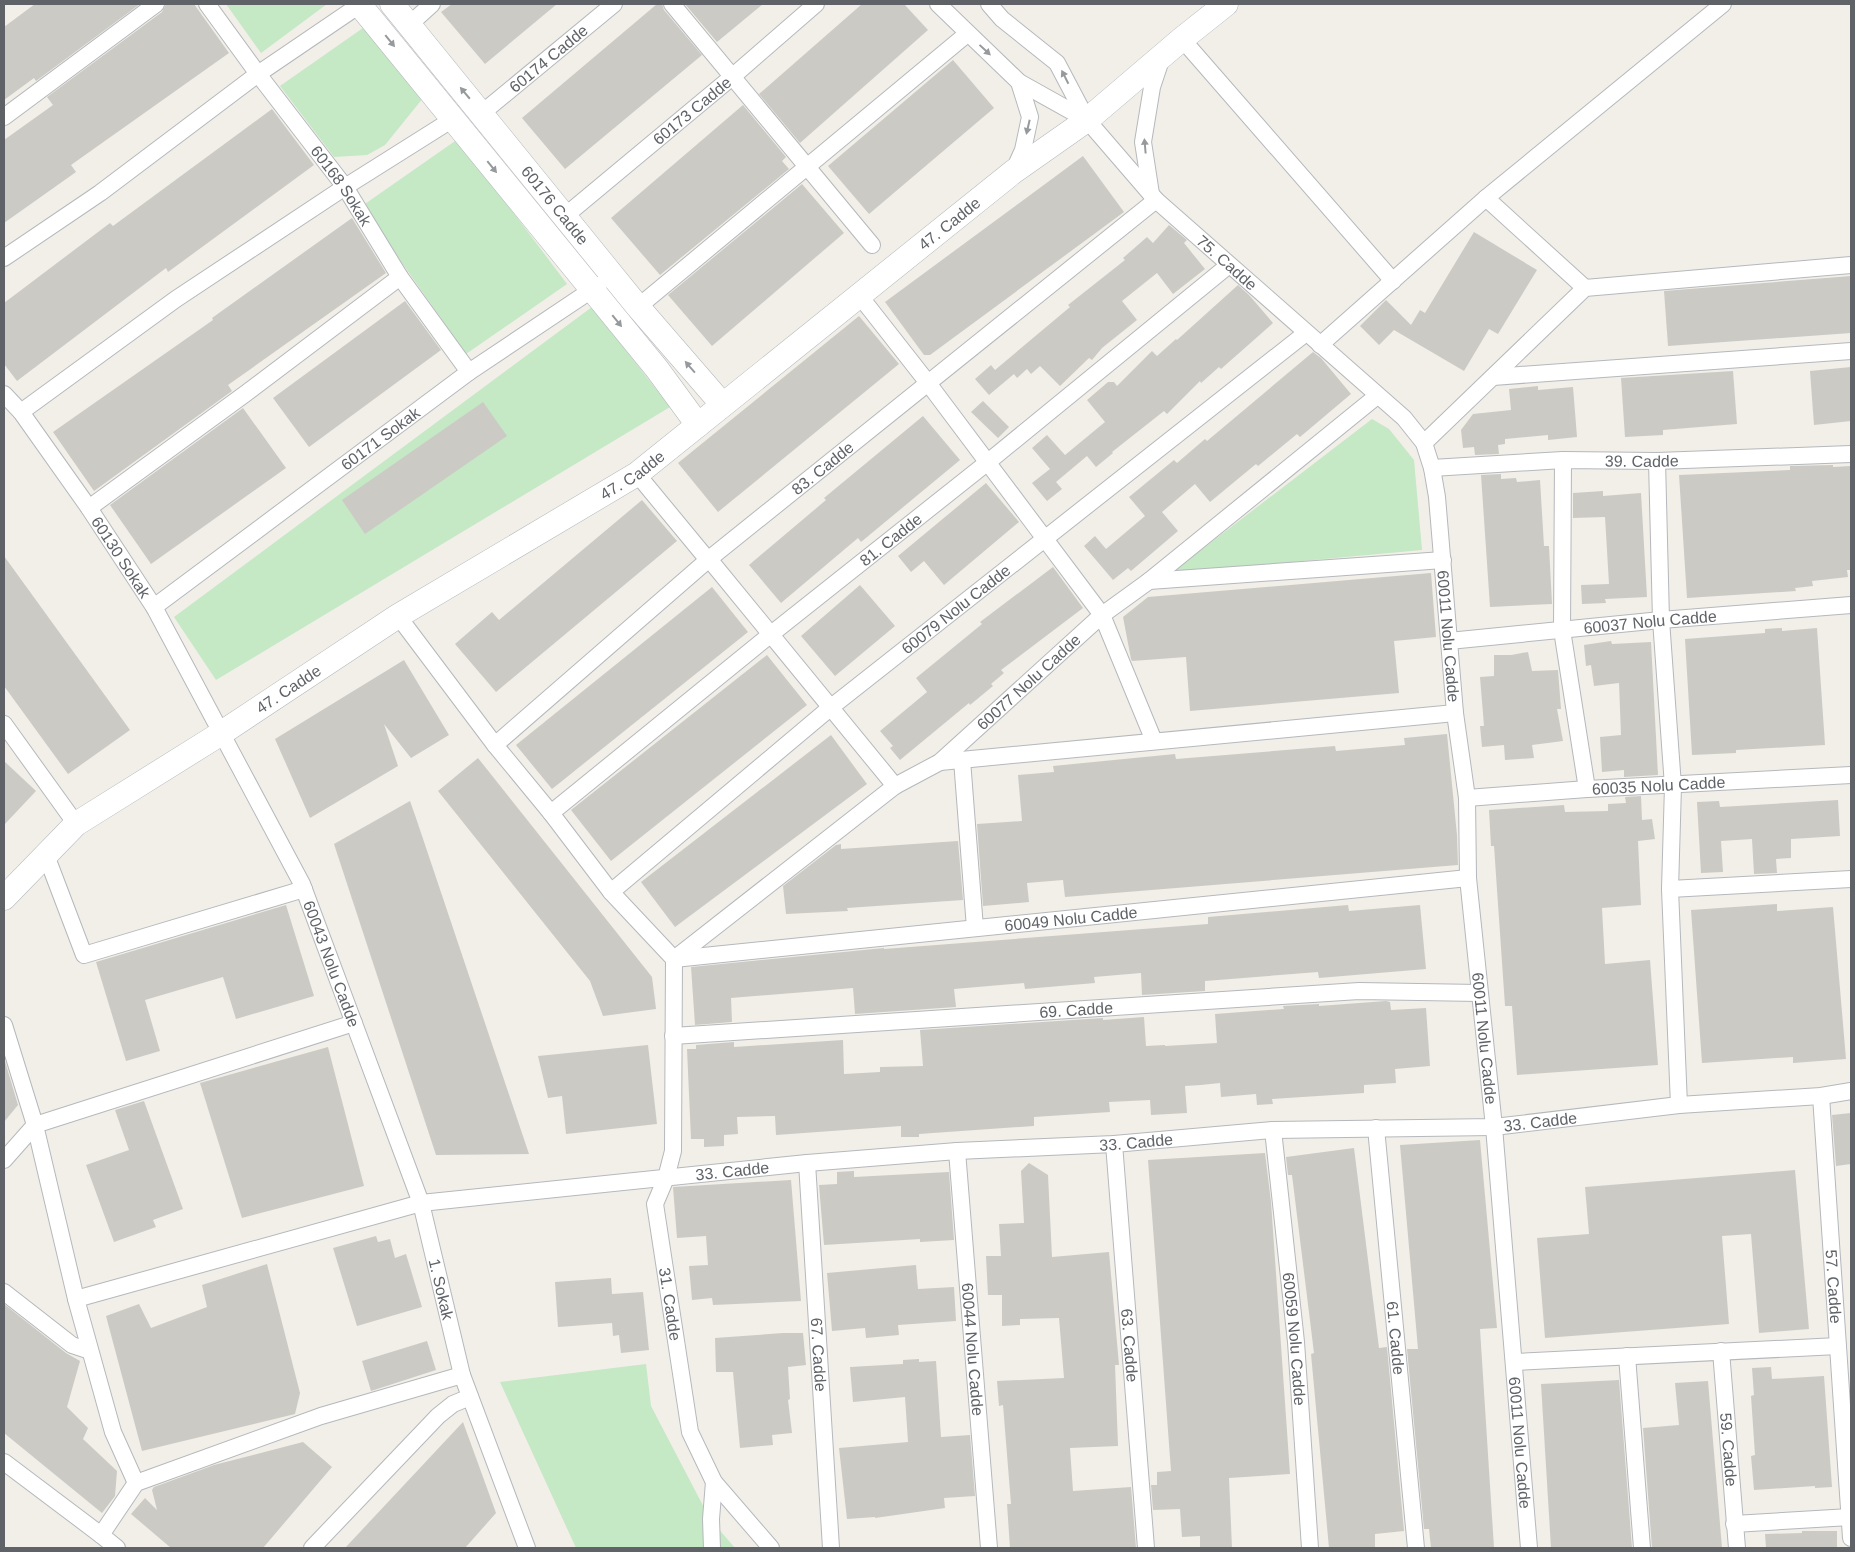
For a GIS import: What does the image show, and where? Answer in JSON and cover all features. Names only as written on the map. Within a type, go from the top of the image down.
[{"type":"street","points":[[4,117],[156,4]]},
{"type":"street","name":"60168 Sokak","points":[[208,4],[258,74],[345,187],[400,276],[469,372]]},
{"type":"street","points":[[4,258],[100,193],[258,74],[360,4],[657,369],[698,425]]},
{"type":"street","name":"60176 Cadde","points":[[392,4],[638,307],[722,404]]},
{"type":"street","points":[[409,25],[432,4]]},
{"type":"street","name":"60174 Cadde","points":[[482,113],[614,4]]},
{"type":"street","points":[[672,4],[872,245]]},
{"type":"street","name":"60173 Cadde","points":[[565,216],[732,78],[816,4]]},
{"type":"street","points":[[938,4],[1019,82],[1087,120]]},
{"type":"street","points":[[989,4],[1002,19],[1057,63],[1087,120]]},
{"type":"street","name":"47. Cadde","points":[[4,898],[76,824],[220,734],[398,616],[637,474],[1013,172],[1087,120],[1226,4]]},
{"type":"street","points":[[1320,345],[1486,198],[1724,4]]},
{"type":"street","points":[[638,307],[967,34]]},
{"type":"street","points":[[1182,39],[1393,281]]},
{"type":"street","points":[[1154,197],[1143,142],[1152,87],[1163,55]]},
{"type":"street","points":[[1013,172],[1022,150],[1030,118],[1019,82]]},
{"type":"street","points":[[21,412],[176,299],[453,118]]},
{"type":"street","name":"75. Cadde","points":[[1087,120],[1154,197],[1404,418],[1424,443]]},
{"type":"street","name":"83. Cadde","points":[[495,745],[708,560],[928,383],[1154,197]]},
{"type":"street","points":[[1486,198],[1585,288]]},
{"type":"street","name":"81. Cadde","points":[[551,813],[770,635],[988,462],[1229,265]]},
{"type":"street","points":[[1424,443],[1585,288],[1851,265]]},
{"type":"street","points":[[89,508],[245,394],[400,276]]},
{"type":"street","name":"60171 Sokak","points":[[154,607],[469,372],[613,276]]},
{"type":"street","points":[[859,295],[988,462],[1102,615],[1154,742]]},
{"type":"street","name":"60079 Nolu Cadde","points":[[611,892],[830,708],[1306,333]]},
{"type":"street","points":[[1493,377],[1851,351]]},
{"type":"street","name":"60130 Sokak","points":[[4,394],[21,412],[89,508],[154,607],[220,734]]},
{"type":"street","name":"60077 Nolu Cadde","points":[[674,959],[895,786],[940,762],[1102,615],[1149,581],[1377,396]]},
{"type":"street","name":"60011 Nolu Cadde","points":[[1424,443],[1432,468],[1437,497],[1455,713],[1467,798],[1468,878],[1494,1127],[1530,1548]]},
{"type":"street","name":"39. Cadde","points":[[1432,468],[1563,460],[1657,461],[1851,454]]},
{"type":"street","points":[[1563,460],[1562,630],[1587,789]]},
{"type":"street","points":[[1657,461],[1661,620],[1673,786],[1670,889],[1679,1105]]},
{"type":"street","points":[[637,474],[895,786]]},
{"type":"street","points":[[1149,581],[1442,560]]},
{"type":"street","name":"60037 Nolu Cadde","points":[[1449,641],[1851,604]]},
{"type":"street","points":[[398,616],[495,745],[551,813],[611,892],[674,959]]},
{"type":"street","points":[[940,762],[1455,713]]},
{"type":"street","points":[[4,724],[76,824]]},
{"type":"street","name":"60043 Nolu Cadde","points":[[220,734],[304,889],[421,1203]]},
{"type":"street","points":[[962,760],[975,928]]},
{"type":"street","name":"60035 Nolu Cadde","points":[[1467,798],[1587,789],[1673,786],[1851,775]]},
{"type":"street","points":[[46,855],[84,955],[304,889]]},
{"type":"street","name":"60049 Nolu Cadde","points":[[674,959],[1468,878]]},
{"type":"street","points":[[1670,889],[1851,879]]},
{"type":"street","name":"31. Cadde","points":[[674,959],[672,1151],[666,1178],[655,1204],[690,1432],[714,1482],[771,1548]]},
{"type":"street","name":"69. Cadde","points":[[673,1036],[1359,991],[1479,993]]},
{"type":"street","points":[[4,1160],[36,1125],[354,1023]]},
{"type":"street","points":[[4,1025],[36,1125],[76,1299],[113,1432],[136,1483]]},
{"type":"street","name":"33. Cadde","points":[[76,1299],[421,1203],[808,1163],[958,1151],[1114,1144],[1273,1130],[1494,1127],[1679,1105],[1821,1096],[1851,1091]]},
{"type":"street","name":"57. Cadde","points":[[1821,1096],[1851,1538]]},
{"type":"street","name":"61. Cadde","points":[[1376,1128],[1416,1548]]},
{"type":"street","name":"60059 Nolu Cadde","points":[[1273,1130],[1296,1342],[1310,1548]]},
{"type":"street","name":"63. Cadde","points":[[1114,1144],[1146,1548]]},
{"type":"street","name":"60044 Nolu Cadde","points":[[958,1151],[989,1548]]},
{"type":"street","name":"67. Cadde","points":[[808,1163],[831,1548]]},
{"type":"street","name":"1. Sokak","points":[[421,1203],[462,1375],[527,1548]]},
{"type":"street","points":[[4,1292],[72,1346],[90,1351]]},
{"type":"street","points":[[1514,1362],[1838,1346]]},
{"type":"street","name":"59. Cadde","points":[[1721,1352],[1737,1548]]},
{"type":"street","points":[[1627,1356],[1642,1548]]},
{"type":"street","points":[[101,1534],[136,1483],[321,1416],[462,1375]]},
{"type":"street","points":[[312,1548],[438,1416],[453,1404],[470,1397]]},
{"type":"street","points":[[4,1462],[117,1548]]},
{"type":"street","points":[[712,1548],[710,1519],[714,1482]]},
{"type":"street","points":[[1734,1524],[1850,1517]]},
{"type":"green space","points":[[226,4],[327,4],[261,53]]},
{"type":"green space","points":[[363,28],[423,98],[385,145],[367,155],[334,157],[280,86]]},
{"type":"green space","points":[[458,139],[567,284],[466,354],[362,206]]},
{"type":"green space","points":[[592,307],[670,407],[216,680],[174,617]]},
{"type":"green space","points":[[1372,419],[1389,429],[1414,460],[1422,550],[1171,573]]},
{"type":"green space","points":[[646,1364],[651,1406],[710,1519],[735,1548],[576,1548],[500,1382]]},
{"type":"building","points":[[35,4],[140,4],[36,81],[34,78],[4,100],[4,27]]},
{"type":"building","points":[[166,4],[194,4],[229,53],[71,165],[76,172],[4,223],[4,140],[53,105],[47,97],[162,12]]},
{"type":"building","points":[[452,4],[557,4],[485,64],[441,12]]},
{"type":"building","points":[[657,4],[662,4],[664,10],[702,55],[565,169],[522,118]]},
{"type":"building","points":[[685,4],[763,4],[717,42]]},
{"type":"building","points":[[862,4],[904,4],[928,30],[800,143],[759,94]]},
{"type":"building","points":[[953,60],[994,108],[869,214],[828,166]]},
{"type":"building","points":[[743,105],[786,157],[782,161],[789,169],[660,275],[611,218]]},
{"type":"building","points":[[272,109],[314,165],[168,272],[166,268],[17,381],[4,364],[4,303],[110,223],[113,226]]},
{"type":"building","points":[[1083,156],[1124,212],[930,355],[924,355],[885,302]]},
{"type":"building","points":[[802,184],[844,233],[712,346],[668,295]]},
{"type":"building","points":[[352,218],[386,273],[228,385],[232,391],[94,491],[53,432],[213,320],[212,318]]},
{"type":"building","points":[[1169,225],[1187,240],[1184,243],[1205,269],[1173,294],[1157,273],[1122,301],[1137,320],[1102,348],[1092,360],[1089,358],[1060,386],[1040,366],[1031,374],[1027,369],[1017,378],[1014,374],[989,395],[975,379],[991,365],[995,370],[1070,307],[1068,305],[1125,260],[1123,258],[1147,237],[1153,243]]},
{"type":"building","points":[[1474,232],[1537,270],[1498,334],[1489,329],[1464,371],[1394,330],[1379,345],[1360,326],[1386,300],[1411,325],[1420,310],[1425,313]]},
{"type":"building","points":[[1851,276],[1851,333],[1668,346],[1664,291]]},
{"type":"building","points":[[1238,285],[1273,323],[1221,369],[1219,367],[1201,383],[1200,381],[1167,414],[1164,411],[1096,467],[1087,456],[1056,482],[1062,489],[1047,501],[1032,483],[1050,469],[1032,448],[1047,435],[1065,455],[1105,422],[1087,400],[1108,382],[1114,382],[1117,386],[1152,351],[1157,356]]},
{"type":"building","points":[[405,301],[441,350],[309,447],[273,398]]},
{"type":"building","points":[[859,316],[899,364],[718,512],[678,463]]},
{"type":"building","points":[[1313,352],[1321,358],[1351,394],[1300,437],[1297,434],[1258,466],[1256,464],[1210,502],[1195,484],[1162,512],[1178,531],[1131,571],[1128,568],[1113,580],[1084,546],[1095,536],[1106,549],[1145,516],[1129,497],[1174,460],[1177,463],[1205,439],[1207,441]]},
{"type":"building","points":[[1851,367],[1851,421],[1814,425],[1810,371]]},
{"type":"building","points":[[1733,371],[1737,424],[1663,430],[1663,435],[1625,437],[1621,378]]},
{"type":"building","points":[[1538,386],[1538,390],[1573,387],[1577,437],[1548,440],[1548,435],[1505,439],[1505,444],[1498,445],[1499,454],[1475,455],[1474,447],[1463,448],[1461,430],[1473,414],[1511,410],[1509,389]]},
{"type":"building","points":[[983,401],[1009,427],[998,438],[971,412]]},
{"type":"building","points":[[483,402],[507,436],[365,534],[342,500]]},
{"type":"building","points":[[243,408],[286,468],[151,564],[110,505]]},
{"type":"building","points":[[923,416],[960,460],[861,542],[858,538],[781,603],[749,565],[826,500],[824,498]]},
{"type":"building","points":[[1833,465],[1833,467],[1851,466],[1851,570],[1847,570],[1848,577],[1812,581],[1813,586],[1795,588],[1796,591],[1687,598],[1679,475],[1790,470],[1790,466]]},
{"type":"building","points":[[1501,474],[1501,479],[1516,478],[1517,482],[1540,480],[1544,546],[1549,546],[1552,604],[1490,607],[1481,475]]},
{"type":"building","points":[[986,483],[1019,522],[944,585],[924,561],[911,572],[898,556]]},
{"type":"building","points":[[1603,491],[1603,496],[1641,493],[1647,597],[1605,599],[1606,603],[1582,604],[1581,585],[1609,584],[1605,517],[1573,518],[1573,493]]},
{"type":"building","points":[[642,500],[677,541],[496,692],[455,644],[492,612],[499,620]]},
{"type":"building","points":[[4,556],[130,730],[68,774],[4,686]]},
{"type":"building","points":[[1053,567],[1083,608],[1001,670],[1004,673],[991,684],[993,686],[970,705],[969,703],[900,760],[890,748],[893,746],[880,731],[927,692],[916,678],[982,624],[980,622]]},
{"type":"building","points":[[1431,573],[1436,637],[1394,641],[1399,693],[1190,711],[1186,657],[1132,661],[1131,659],[1123,617],[1148,597]]},
{"type":"building","points":[[860,585],[895,626],[835,676],[801,636]]},
{"type":"building","points":[[712,587],[748,632],[552,789],[516,745]]},
{"type":"building","points":[[1782,628],[1782,631],[1817,628],[1825,745],[1736,750],[1736,753],[1692,755],[1685,639],[1765,633],[1765,629]]},
{"type":"building","points":[[1611,641],[1612,644],[1651,642],[1658,775],[1624,777],[1624,770],[1602,772],[1600,737],[1621,735],[1619,683],[1594,686],[1591,665],[1586,666],[1584,645]]},
{"type":"building","points":[[1528,652],[1532,671],[1558,670],[1561,709],[1557,709],[1563,741],[1532,745],[1534,758],[1505,760],[1504,745],[1482,747],[1480,726],[1484,726],[1480,677],[1494,676],[1494,655]]},
{"type":"building","points":[[767,655],[807,705],[611,861],[571,810]]},
{"type":"building","points":[[404,660],[449,735],[411,758],[384,724],[398,766],[310,818],[275,739]]},
{"type":"building","points":[[1447,734],[1457,835],[1458,865],[1065,897],[1063,880],[1027,883],[1029,902],[983,906],[977,824],[1022,821],[1018,775],[1054,772],[1053,766],[1175,754],[1176,759],[1335,746],[1336,751],[1405,745],[1404,738]]},
{"type":"building","points":[[831,735],[867,784],[675,927],[641,882]]},
{"type":"building","points":[[478,758],[652,977],[656,1009],[603,1016],[590,981],[438,791]]},
{"type":"building","points":[[4,761],[36,791],[4,825]]},
{"type":"building","points":[[1641,796],[1642,820],[1652,819],[1655,839],[1638,841],[1641,905],[1602,908],[1605,964],[1650,960],[1658,1065],[1517,1075],[1512,1006],[1505,1006],[1494,846],[1491,846],[1489,810],[1564,805],[1565,812],[1608,811],[1608,804],[1626,803],[1625,797]]},
{"type":"building","points":[[1838,800],[1840,836],[1791,839],[1791,858],[1776,859],[1777,873],[1754,874],[1752,839],[1721,841],[1723,872],[1701,873],[1697,802],[1719,801],[1720,807]]},
{"type":"building","points":[[410,801],[529,1154],[436,1155],[334,844]]},
{"type":"building","points":[[958,841],[963,900],[847,908],[848,911],[786,914],[783,886],[836,845],[841,844],[841,849]]},
{"type":"building","points":[[1777,904],[1777,911],[1833,907],[1846,1059],[1793,1063],[1793,1057],[1702,1063],[1691,910]]},
{"type":"building","points":[[286,905],[314,996],[236,1019],[223,977],[145,1000],[160,1051],[126,1061],[96,962]]},
{"type":"building","points":[[1348,905],[1349,911],[1420,905],[1426,969],[1319,978],[1318,972],[1205,981],[1205,991],[1142,995],[1141,973],[1094,977],[1095,983],[1025,989],[1024,983],[954,989],[956,1007],[855,1014],[853,988],[731,998],[732,1022],[695,1025],[691,967],[884,948],[1208,924],[1208,917]]},
{"type":"building","points":[[1390,1002],[1391,1010],[1426,1008],[1430,1066],[1395,1069],[1396,1083],[1364,1085],[1364,1093],[1272,1099],[1273,1104],[1257,1105],[1256,1094],[1221,1097],[1220,1083],[1185,1086],[1187,1113],[1151,1115],[1150,1100],[1109,1102],[1110,1112],[1034,1117],[1034,1126],[919,1134],[919,1137],[901,1137],[901,1126],[776,1135],[775,1116],[737,1117],[738,1134],[724,1135],[724,1146],[704,1147],[704,1139],[691,1139],[687,1049],[696,1049],[696,1045],[734,1042],[734,1047],[843,1040],[844,1074],[880,1072],[880,1067],[923,1066],[920,1030],[1144,1017],[1146,1046],[1217,1043],[1215,1014],[1284,1009],[1283,1006],[1319,1004],[1319,1006]]},
{"type":"building","points":[[648,1045],[657,1124],[566,1134],[562,1096],[548,1098],[538,1056]]},
{"type":"building","points":[[328,1047],[364,1186],[242,1218],[200,1083]]},
{"type":"building","points":[[4,1058],[18,1105],[4,1122]]},
{"type":"building","points":[[144,1101],[183,1209],[153,1220],[156,1227],[114,1242],[86,1165],[129,1150],[115,1110]]},
{"type":"building","points":[[1851,1113],[1851,1164],[1836,1166],[1832,1115]]},
{"type":"building","points":[[1480,1140],[1497,1328],[1480,1329],[1494,1548],[1431,1548],[1429,1529],[1424,1529],[1407,1349],[1418,1349],[1400,1145]]},
{"type":"building","points":[[1354,1148],[1379,1348],[1387,1347],[1404,1531],[1375,1534],[1375,1548],[1329,1548],[1311,1354],[1314,1353],[1292,1175],[1288,1175],[1286,1157]]},
{"type":"building","points":[[1265,1153],[1271,1202],[1290,1474],[1229,1478],[1232,1548],[1200,1548],[1200,1536],[1182,1537],[1180,1509],[1153,1510],[1151,1485],[1157,1485],[1157,1472],[1171,1471],[1148,1160]]},
{"type":"building","points":[[1029,1163],[1048,1175],[1052,1257],[1109,1252],[1119,1365],[1115,1365],[1118,1446],[1070,1448],[1073,1491],[1131,1487],[1136,1548],[1010,1548],[1007,1504],[1011,1504],[1003,1405],[999,1406],[997,1381],[1064,1378],[1059,1318],[1020,1319],[1020,1325],[1002,1326],[1002,1295],[988,1295],[986,1256],[1001,1256],[999,1224],[1024,1223],[1021,1171]]},
{"type":"building","points":[[1795,1170],[1809,1329],[1759,1333],[1751,1234],[1722,1236],[1729,1324],[1545,1338],[1537,1238],[1589,1234],[1585,1187]]},
{"type":"building","points":[[854,1171],[854,1177],[949,1172],[954,1240],[920,1242],[920,1239],[824,1245],[819,1185],[837,1184],[837,1172]]},
{"type":"building","points":[[791,1180],[801,1301],[713,1305],[712,1298],[692,1300],[689,1266],[708,1265],[706,1236],[677,1238],[673,1187]]},
{"type":"building","points":[[376,1236],[378,1242],[390,1239],[395,1258],[406,1254],[422,1307],[357,1326],[333,1248]]},
{"type":"building","points":[[267,1264],[300,1393],[295,1414],[142,1451],[106,1316],[139,1304],[151,1328],[207,1307],[202,1285]]},
{"type":"building","points":[[916,1265],[918,1289],[954,1287],[956,1321],[898,1325],[899,1335],[866,1338],[865,1328],[832,1331],[827,1273]]},
{"type":"building","points":[[611,1278],[612,1294],[643,1292],[649,1350],[621,1353],[619,1335],[613,1336],[612,1323],[558,1327],[555,1282]]},
{"type":"building","points":[[4,1304],[66,1353],[80,1361],[67,1407],[88,1428],[83,1439],[117,1471],[115,1496],[102,1513],[4,1433]]},
{"type":"building","points":[[803,1333],[806,1365],[788,1367],[790,1399],[788,1400],[792,1433],[772,1435],[773,1445],[740,1448],[733,1372],[716,1372],[715,1338]]},
{"type":"building","points":[[427,1341],[436,1370],[371,1391],[362,1361]]},
{"type":"building","points":[[919,1359],[919,1362],[936,1361],[941,1437],[970,1435],[975,1496],[944,1498],[945,1508],[875,1518],[847,1519],[839,1448],[908,1442],[905,1397],[853,1402],[850,1367],[903,1364],[903,1360]]},
{"type":"building","points":[[1771,1367],[1772,1379],[1824,1376],[1832,1487],[1815,1488],[1815,1486],[1754,1490],[1751,1456],[1755,1455],[1751,1396],[1754,1395],[1752,1368]]},
{"type":"building","points":[[1619,1380],[1632,1548],[1551,1548],[1541,1384]]},
{"type":"building","points":[[1708,1381],[1722,1548],[1652,1548],[1643,1428],[1679,1425],[1675,1383]]},
{"type":"building","points":[[463,1422],[496,1513],[465,1548],[345,1548]]},
{"type":"building","points":[[303,1442],[332,1467],[263,1548],[171,1548],[131,1514],[145,1498],[157,1510],[152,1490],[154,1487],[214,1465]]},
{"type":"building","points":[[1802,1531],[1837,1531],[1837,1548],[1766,1548],[1765,1534],[1802,1533]]}]
